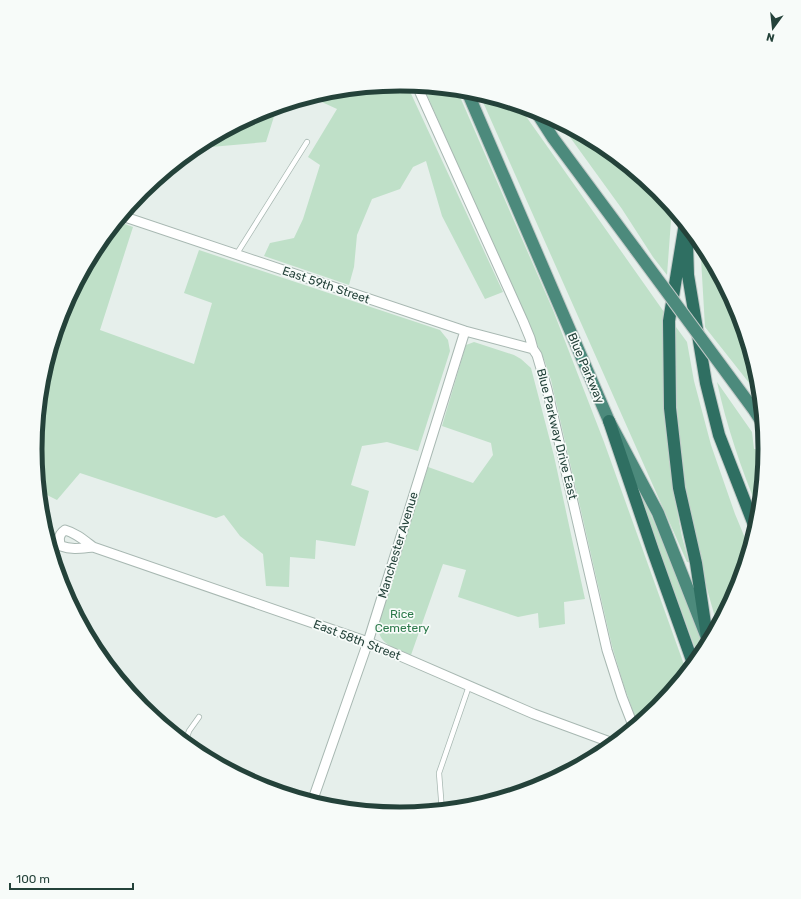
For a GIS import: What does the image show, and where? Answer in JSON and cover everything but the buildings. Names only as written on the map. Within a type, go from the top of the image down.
[{"type":"highway","name":"Blue Parkway","points":[[470,98],[609,421],[658,513],[707,636]]},
{"type":"highway","points":[[542,120],[757,414]]},
{"type":"highway","points":[[684,230],[669,321],[670,408],[678,488],[696,564],[707,635]]},
{"type":"highway","points":[[686,232],[688,275],[706,383],[719,435],[752,519]]},
{"type":"highway","points":[[609,421],[692,659]]},
{"type":"street","name":"Blue Parkway Drive East","points":[[420,92],[523,321],[533,349],[537,354],[548,389],[607,650],[632,723]]},
{"type":"street","name":"East 59th Street","points":[[127,218],[465,331],[533,349]]},
{"type":"street","name":"Manchester Avenue","points":[[314,797],[368,642],[465,331]]},
{"type":"street","name":"East 58th Street","points":[[93,547],[368,642],[534,714],[609,742]]},
{"type":"lane","points":[[236,255],[307,142]]},
{"type":"lane","points":[[442,805],[439,773],[469,686]]},
{"type":"lane","points":[[187,738],[189,731],[199,717]]},
{"type":"green space","points":[[410,91],[503,292],[485,299],[442,216],[426,161],[413,167],[400,189],[372,199],[357,235],[354,267],[349,285],[264,256],[270,243],[294,238],[303,219],[320,165],[308,157],[337,109],[319,101],[354,94]]},
{"type":"green space","points":[[426,92],[460,96],[553,310],[604,442],[685,668],[654,703],[636,720],[612,646],[551,380],[545,362]]},
{"type":"green space","points":[[482,101],[523,113],[664,312],[664,367],[673,488],[682,537],[689,562],[687,562]]},
{"type":"green space","points":[[275,114],[266,142],[211,147],[211,145],[242,128]]},
{"type":"green space","points":[[566,132],[600,151],[619,165],[654,196],[671,215],[667,275],[653,257],[622,209]]},
{"type":"green space","points":[[123,223],[133,227],[100,330],[194,364],[212,303],[184,293],[199,250],[440,330],[448,340],[450,351],[418,451],[387,442],[362,446],[351,485],[369,491],[355,546],[316,540],[315,559],[290,557],[289,587],[266,586],[263,554],[240,536],[224,515],[216,518],[80,473],[57,500],[45,494],[42,450],[45,403],[54,357],[69,312],[79,291],[102,250]]},
{"type":"green space","points":[[701,253],[732,312],[747,357],[753,388],[705,327]]},
{"type":"green space","points":[[676,327],[687,342],[694,381],[711,445],[735,514],[747,542],[732,587],[716,620],[694,540],[682,474],[676,374]]},
{"type":"green space","name":"Rice Cemetery","points":[[474,342],[514,355],[531,368],[554,456],[585,599],[564,602],[565,624],[539,628],[538,613],[518,617],[458,597],[466,570],[443,564],[411,655],[388,645],[380,636],[378,623],[428,467],[473,483],[493,455],[491,443],[442,426],[466,345]]},
{"type":"green space","points":[[717,382],[752,432],[754,449],[759,449],[755,502],[747,482],[725,416]]},
{"type":"green space","points":[[629,467],[666,548],[702,644],[697,652]]}]
